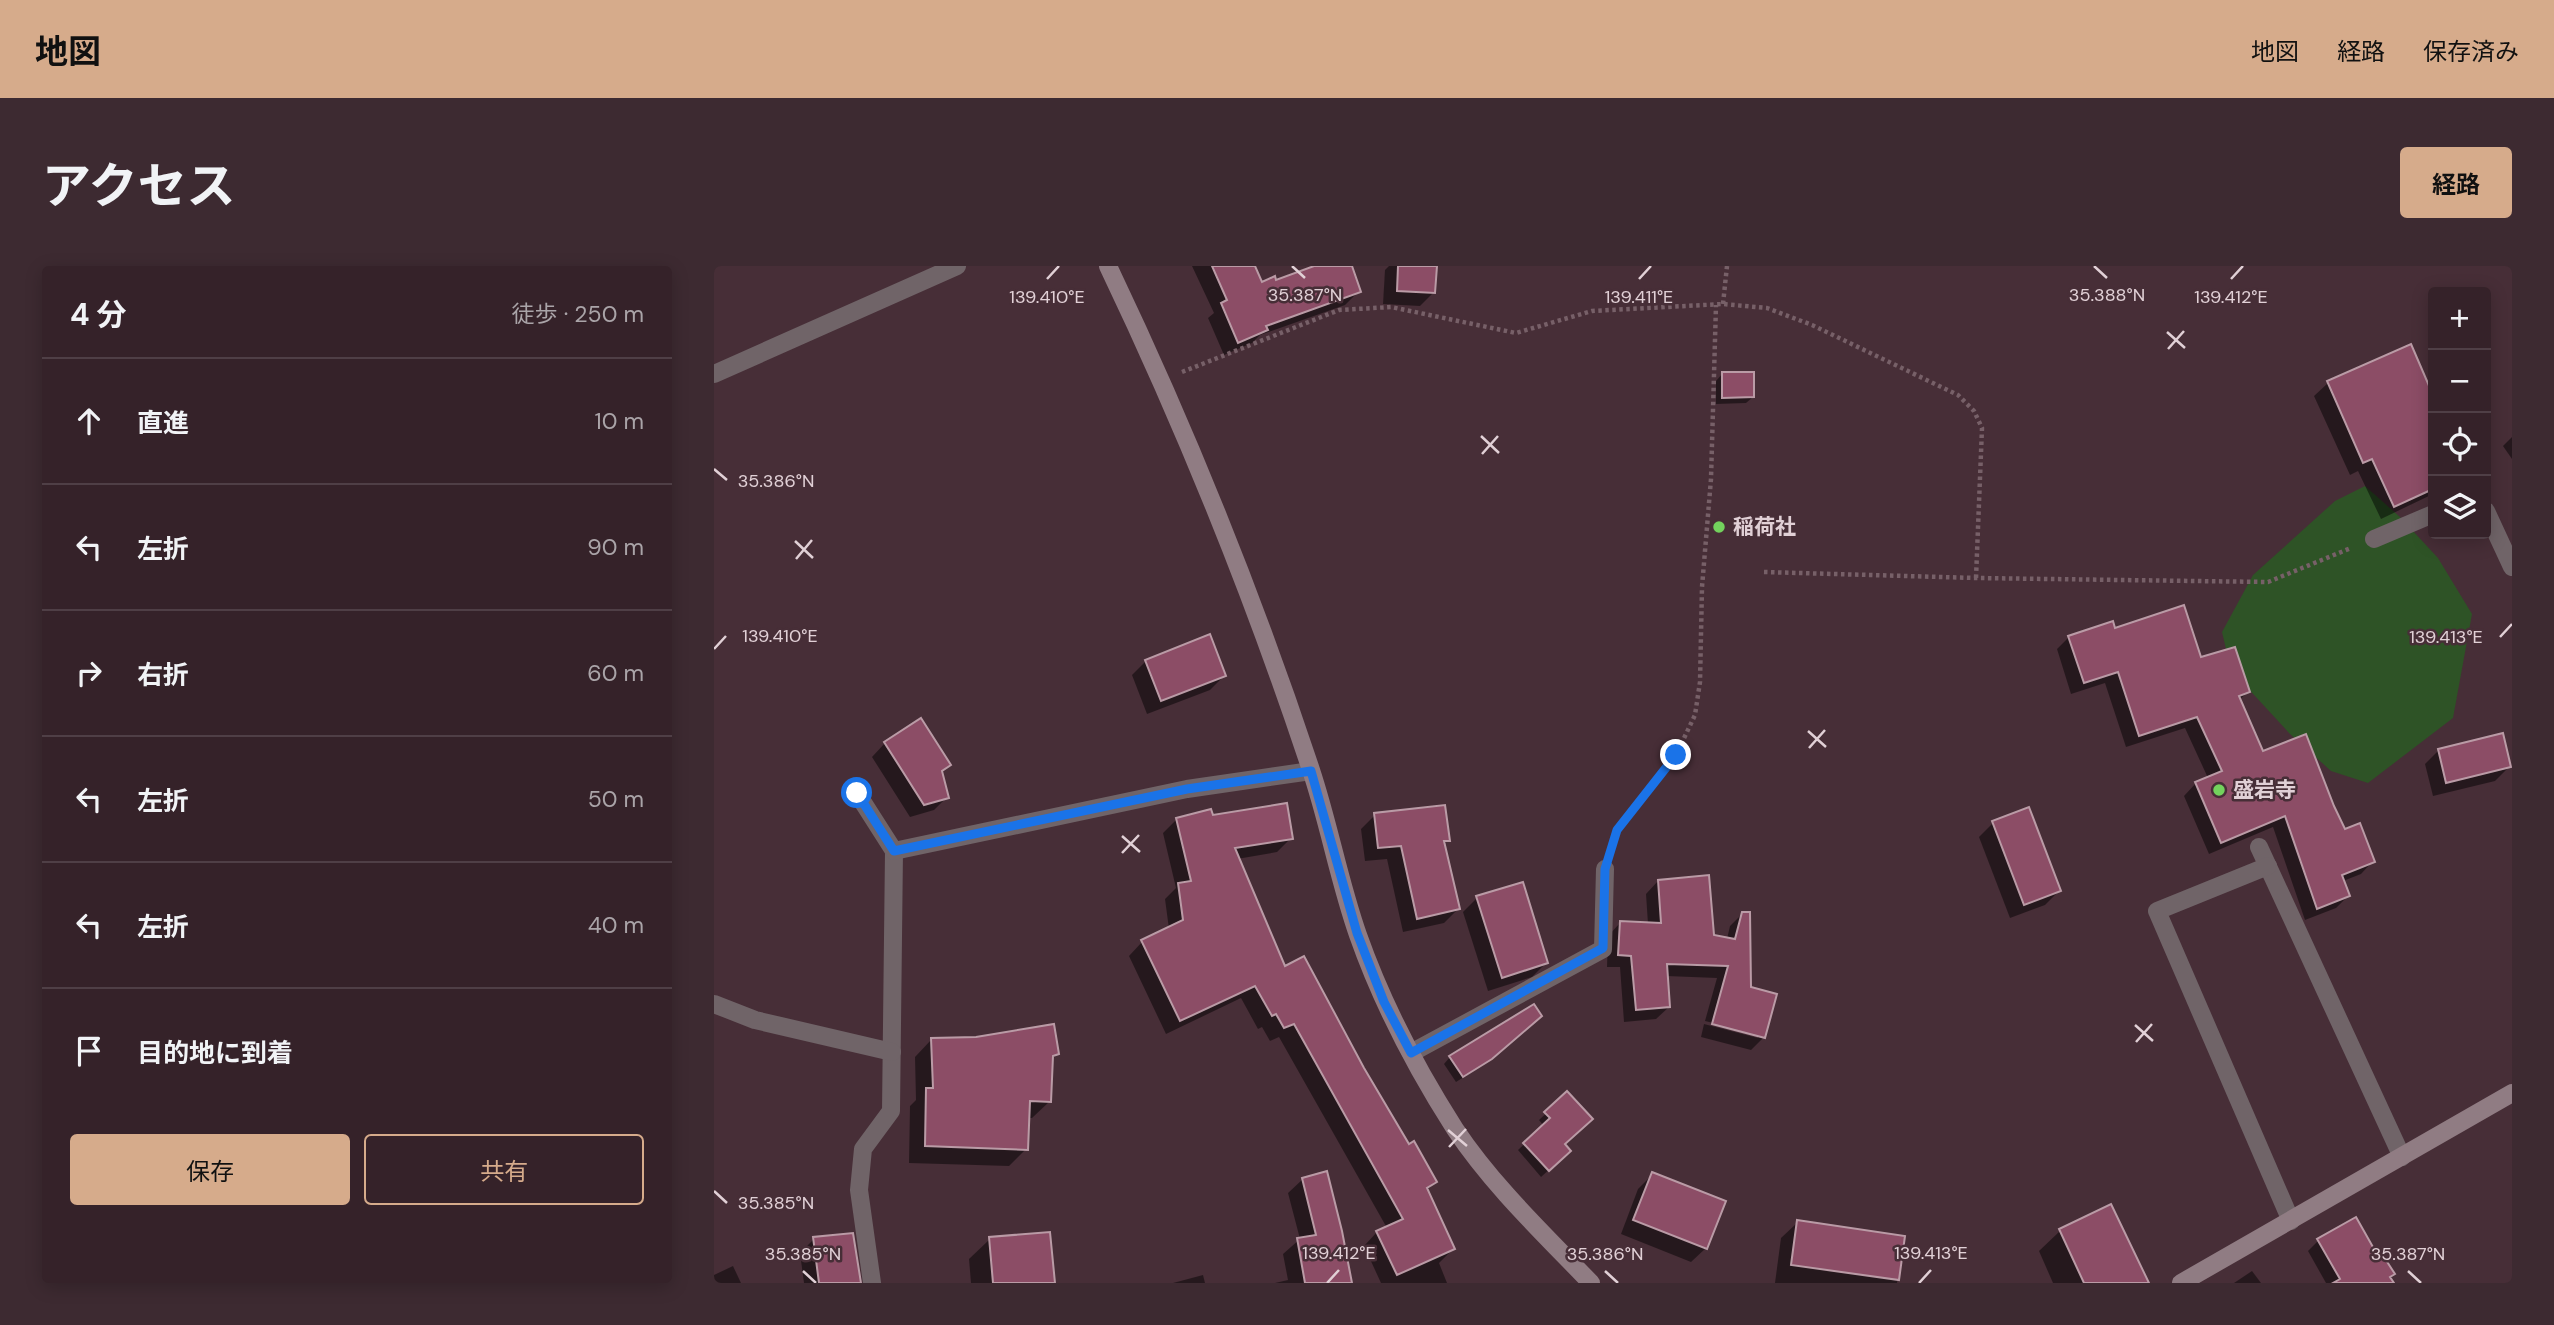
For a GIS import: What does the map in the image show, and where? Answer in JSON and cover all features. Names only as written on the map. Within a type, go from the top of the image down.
[{"type":"street","points":[[714,374],[957,266]]},
{"type":"street","points":[[1108,266],[1162,380],[1225,534],[1311,771],[1357,933],[1384,1002],[1456,1129],[1495,1183],[1591,1283]]},
{"type":"street","points":[[2374,539],[2428,516]]},
{"type":"street","points":[[2491,522],[2512,567]]},
{"type":"street","points":[[894,851],[1187,789],[1311,771]]},
{"type":"street","points":[[857,793],[894,851],[891,1111],[863,1149],[859,1190],[872,1283]]},
{"type":"street","points":[[2259,847],[2402,1157]]},
{"type":"street","points":[[2268,866],[2157,911],[2291,1221]]},
{"type":"street","points":[[1411,1053],[1603,948],[1605,869]]},
{"type":"street","points":[[714,1004],[755,1020],[892,1052]]},
{"type":"street","points":[[2180,1283],[2512,1093]]},
{"type":"path","points":[[1723,304],[1727,266]]},
{"type":"path","points":[[1162,380],[1339,310],[1391,307],[1516,332],[1592,311],[1716,304],[1767,308],[1812,324],[1958,395],[1974,411],[1982,428],[1976,578]]},
{"type":"path","points":[[1605,869],[1617,830],[1676,755],[1695,715],[1700,682],[1702,587],[1711,479],[1716,304]]},
{"type":"path","points":[[1764,572],[2268,582],[2374,539]]},
{"type":"green space","points":[[2365,486],[2400,517],[2438,558],[2472,614],[2453,718],[2368,783],[2331,771],[2290,734],[2231,670],[2222,632],[2253,575],[2335,501]]},
{"type":"building","points":[[1212,266],[1255,266],[1262,282],[1275,276],[1276,280],[1314,266],[1352,266],[1361,292],[1266,326],[1268,330],[1238,343],[1221,303],[1227,300]]},
{"type":"building","points":[[1398,266],[1437,266],[1435,293],[1397,291]]},
{"type":"building","points":[[2411,344],[2428,383],[2428,491],[2394,507],[2372,459],[2363,463],[2327,381]]},
{"type":"building","points":[[1722,372],[1754,372],[1754,397],[1722,398]]},
{"type":"building","points":[[2184,605],[2201,657],[2235,647],[2250,692],[2239,696],[2263,751],[2306,734],[2345,829],[2360,823],[2375,862],[2342,875],[2350,896],[2317,909],[2285,816],[2221,843],[2195,782],[2222,771],[2197,717],[2139,736],[2118,672],[2084,683],[2068,636],[2113,621],[2115,628]]},
{"type":"building","points":[[1210,634],[1226,676],[1161,701],[1145,660]]},
{"type":"building","points":[[921,718],[951,765],[942,771],[949,798],[924,805],[884,742]]},
{"type":"building","points":[[2503,733],[2511,767],[2446,783],[2438,749]]},
{"type":"building","points":[[1287,803],[1293,839],[1235,848],[1285,966],[1304,956],[1364,1068],[1409,1144],[1414,1141],[1437,1182],[1427,1188],[1455,1249],[1397,1275],[1376,1231],[1403,1219],[1294,1024],[1284,1028],[1276,1014],[1272,1016],[1255,986],[1180,1021],[1141,940],[1183,920],[1178,883],[1191,881],[1176,818],[1211,809],[1213,815]]},
{"type":"building","points":[[1445,805],[1450,841],[1444,841],[1460,909],[1417,919],[1401,846],[1378,848],[1374,813]]},
{"type":"building","points":[[2029,807],[2061,891],[2024,905],[1992,821]]},
{"type":"building","points":[[1709,875],[1714,935],[1735,939],[1742,912],[1750,912],[1751,987],[1777,994],[1765,1038],[1712,1024],[1728,966],[1667,964],[1670,1007],[1636,1010],[1631,956],[1618,955],[1620,921],[1661,923],[1658,880]]},
{"type":"building","points":[[1523,882],[1548,963],[1502,978],[1476,896]]},
{"type":"building","points":[[1534,1004],[1542,1016],[1492,1059],[1463,1077],[1449,1056]]},
{"type":"building","points":[[1054,1024],[1059,1054],[1053,1056],[1051,1102],[1030,1101],[1028,1150],[925,1146],[926,1088],[933,1088],[931,1038],[976,1037]]},
{"type":"building","points":[[1567,1091],[1593,1119],[1565,1144],[1571,1151],[1549,1171],[1523,1143],[1550,1118],[1544,1112]]},
{"type":"building","points":[[1327,1171],[1352,1283],[1305,1283],[1297,1238],[1316,1235],[1302,1178]]},
{"type":"building","points":[[1652,1172],[1726,1201],[1707,1249],[1633,1220]]},
{"type":"building","points":[[2111,1204],[2149,1283],[2084,1283],[2059,1229]]},
{"type":"building","points":[[2356,1217],[2378,1256],[2382,1254],[2395,1274],[2390,1277],[2394,1283],[2333,1283],[2340,1279],[2317,1239]]},
{"type":"building","points":[[1797,1220],[1905,1236],[1899,1280],[1791,1265]]},
{"type":"building","points":[[1050,1232],[1055,1283],[993,1283],[989,1237]]},
{"type":"building","points":[[853,1233],[861,1283],[819,1283],[813,1237]]},
{"type":"place","name":"稲荷社","points":[[1719,527]]},
{"type":"place","name":"盛岩寺","points":[[2219,790]]},
{"type":"route","points":[[857,793],[894,851],[1187,789],[1311,771],[1357,933],[1384,1002],[1411,1053],[1603,948],[1605,869],[1617,830],[1676,755]]}]
